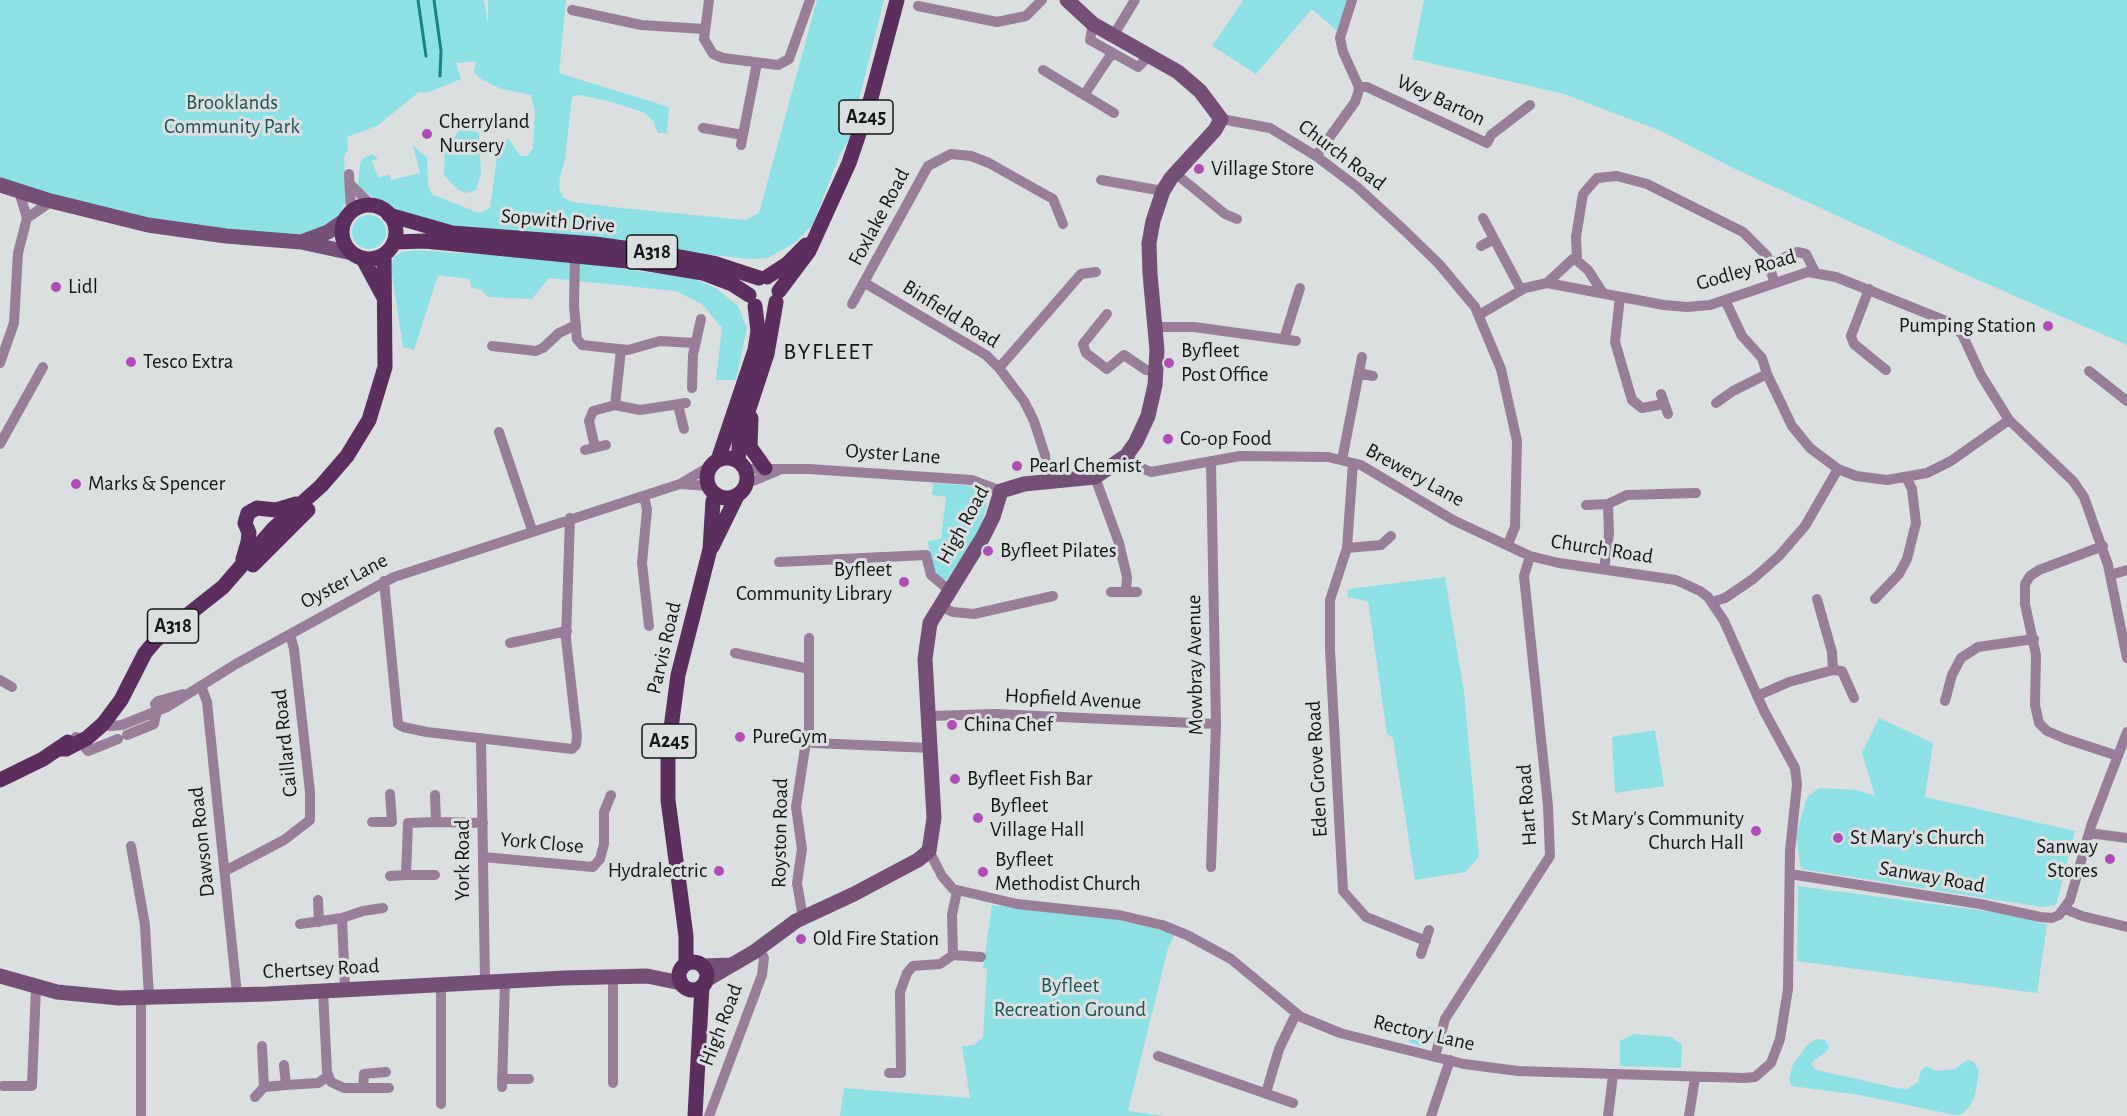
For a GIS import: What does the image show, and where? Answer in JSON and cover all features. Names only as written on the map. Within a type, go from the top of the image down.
[{"type":"main road","name":"A245","points":[[778,297],[805,260],[858,139],[897,0]]},
{"type":"main road","name":"Sopwith Drive","points":[[371,205],[390,215],[452,233],[595,244],[659,253],[713,263],[763,278]]},
{"type":"main road","points":[[348,216],[371,205]]},
{"type":"main road","points":[[357,256],[384,255],[394,242],[395,228],[390,215]]},
{"type":"main road","name":"Sopwith Drive","points":[[348,216],[342,238],[357,256]]},
{"type":"main road","name":"A245","points":[[713,491],[708,472],[715,463],[755,350],[758,331],[750,287],[796,256],[819,228]]},
{"type":"main road","name":"Sopwith Drive","points":[[394,242],[425,241],[575,255],[703,273],[732,284],[752,300]]},
{"type":"main road","name":"A318","points":[[81,736],[132,674],[156,640],[228,581],[270,532],[338,469],[358,439],[369,420],[381,386],[387,350],[383,296],[384,255]]},
{"type":"main road","name":"A318","points":[[357,256],[383,296]]},
{"type":"main road","points":[[752,300],[764,308],[778,297],[776,282],[763,278]]},
{"type":"main road","name":"Parvis Road","points":[[695,1116],[699,1020],[671,841],[668,751],[678,675],[711,549],[741,478],[740,436],[771,335],[778,297]]},
{"type":"main road","name":"A245","points":[[752,403],[750,447],[772,469]]},
{"type":"main road","points":[[713,491],[723,498],[741,478],[732,459],[715,463]]},
{"type":"main road","name":"A318","points":[[228,581],[238,579],[267,552],[311,507],[321,486]]},
{"type":"main road","name":"Parvis Road","points":[[711,549],[713,491]]},
{"type":"main road","name":"A318","points":[[228,581],[242,560],[249,533],[245,523],[248,513],[257,508],[267,510],[290,507],[309,497]]},
{"type":"main road","points":[[249,533],[256,537],[270,532],[274,520],[267,510]]},
{"type":"main road","name":"A318","points":[[0,780],[103,724],[121,700],[132,674]]},
{"type":"street","points":[[709,0],[704,39],[713,54],[778,65],[789,59],[810,0]]},
{"type":"street","points":[[918,6],[997,22],[1026,16],[1042,0]]},
{"type":"street","points":[[1067,0],[1094,24],[1191,81],[1210,102],[1221,119]]},
{"type":"street","points":[[1113,36],[1135,0]]},
{"type":"street","points":[[1316,156],[1355,102],[1359,87],[1343,52],[1340,38],[1352,0]]},
{"type":"street","points":[[572,10],[640,25],[704,29]]},
{"type":"street","points":[[1094,24],[1090,40],[1112,53],[1138,67],[1150,55]]},
{"type":"street","points":[[1084,95],[1112,53]]},
{"type":"street","points":[[703,128],[742,140],[757,63]]},
{"type":"street","points":[[1043,70],[1114,113]]},
{"type":"street","name":"Wey Barton","points":[[1359,87],[1367,87],[1487,143],[1491,135],[1530,105]]},
{"type":"street","name":"Church Road","points":[[1221,119],[1270,128],[1316,156],[1365,194],[1432,257],[1479,315],[1501,369],[1517,441],[1515,527],[1508,544],[1530,556],[1559,563],[1676,580],[1700,591],[1712,602],[1724,621],[1756,696],[1794,768],[1797,784],[1790,874]]},
{"type":"street","name":"High Road","points":[[693,975],[735,964],[803,918],[854,894],[929,851],[934,818],[925,659],[930,623],[993,517],[1001,491],[1018,485],[1095,477],[1126,456],[1148,416],[1156,371],[1149,243],[1163,191],[1175,173],[1215,130],[1221,119]]},
{"type":"street","name":"Foxlake Road","points":[[852,304],[928,166],[951,154],[971,156],[989,163],[1053,199],[1063,224]]},
{"type":"street","points":[[1175,173],[1225,214],[1237,219]]},
{"type":"street","points":[[1603,293],[1588,270],[1577,259],[1576,237],[1583,194],[1597,178],[1609,176],[1647,184],[1729,223],[1754,242],[1767,256],[1774,282]]},
{"type":"street","name":"Sopwith Drive","points":[[348,216],[350,179],[371,205]]},
{"type":"street","points":[[1101,180],[1163,191]]},
{"type":"street","points":[[0,185],[47,201],[148,225],[225,236],[301,242],[357,256]]},
{"type":"street","points":[[0,363],[14,324],[18,253],[27,218],[21,198],[22,193]]},
{"type":"street","points":[[27,218],[46,205],[47,201]]},
{"type":"street","points":[[301,242],[328,232],[348,216]]},
{"type":"street","points":[[1483,218],[1521,290]]},
{"type":"street","points":[[1481,246],[1494,239]]},
{"type":"street","points":[[1769,264],[1797,252],[1806,254],[1815,272]]},
{"type":"street","points":[[575,255],[577,339],[582,345],[621,350],[660,341],[695,343]]},
{"type":"street","points":[[1547,283],[1561,268],[1574,258],[1577,259]]},
{"type":"street","points":[[999,368],[1081,274],[1096,272]]},
{"type":"street","name":"Godley Road","points":[[1479,315],[1521,290],[1547,283],[1687,307],[1725,300],[1808,272],[1824,273],[1869,289],[1932,314],[1955,327],[2009,420],[2080,490],[2103,546]]},
{"type":"street","name":"Binfield Road","points":[[865,283],[986,356],[999,368],[1024,401],[1034,421],[1045,455],[1047,483]]},
{"type":"street","points":[[1284,339],[1300,288]]},
{"type":"street","points":[[1869,289],[1851,336],[1854,344],[1883,363]]},
{"type":"street","points":[[1620,297],[1615,342],[1632,400],[1642,408],[1664,404]]},
{"type":"street","points":[[1725,300],[1742,336],[1762,358],[1781,406],[1792,426],[1810,448],[1839,469],[1856,476],[1887,480],[1927,473],[1951,461],[2009,420]]},
{"type":"street","points":[[1107,314],[1083,345],[1086,353],[1107,369],[1124,355],[1146,370],[1156,371]]},
{"type":"street","points":[[692,388],[695,343],[701,319]]},
{"type":"street","points":[[492,346],[536,351],[543,348],[559,333],[576,325]]},
{"type":"street","points":[[1155,327],[1194,327],[1296,341]]},
{"type":"street","points":[[615,405],[621,350]]},
{"type":"street","name":"Eden Grove Road","points":[[1362,357],[1348,461],[1347,548],[1330,600],[1330,650],[1343,891],[1366,916],[1428,936],[1421,954]]},
{"type":"street","points":[[0,444],[43,367]]},
{"type":"street","points":[[2089,371],[2127,400]]},
{"type":"street","points":[[1359,373],[1373,376]]},
{"type":"street","points":[[1716,403],[1733,391],[1767,374]]},
{"type":"street","points":[[595,447],[589,414],[615,405],[640,410],[682,404],[684,429]]},
{"type":"street","points":[[499,432],[532,530]]},
{"type":"street","name":"Brewery Lane","points":[[1126,456],[1139,467],[1151,472],[1240,456],[1294,455],[1348,461],[1381,474],[1453,520],[1508,544]]},
{"type":"street","name":"Mowbray Avenue","points":[[1211,462],[1216,724],[1211,867]]},
{"type":"street","name":"Oyster Lane","points":[[103,724],[122,725],[180,700],[290,634],[384,582],[532,530],[680,484],[715,463]]},
{"type":"street","name":"Oyster Lane","points":[[741,478],[772,469],[972,480],[1001,491]]},
{"type":"street","points":[[1712,602],[1725,598],[1753,579],[1779,556],[1805,526],[1839,469]]},
{"type":"street","points":[[1095,477],[1119,543],[1131,592],[1111,592]]},
{"type":"street","points":[[1875,599],[1899,574],[1907,559],[1916,523],[1912,489],[1907,478]]},
{"type":"street","name":"Oyster Lane","points":[[680,484],[713,491]]},
{"type":"street","points":[[1587,505],[1608,504],[1627,495],[1678,488],[1696,493]]},
{"type":"street","points":[[644,496],[647,510],[642,563],[649,626]]},
{"type":"street","points":[[1604,569],[1609,534],[1608,504]]},
{"type":"street","points":[[384,582],[398,724],[404,728],[563,750],[572,749],[576,745],[576,716],[567,631],[570,519]]},
{"type":"street","points":[[1347,548],[1381,545],[1391,536]]},
{"type":"street","points":[[2118,756],[2066,739],[2047,731],[2039,723],[2035,705],[2034,639],[2025,604],[2025,584],[2030,576],[2039,570],[2103,546],[2127,658]]},
{"type":"street","points":[[779,562],[926,555],[931,575],[950,591]]},
{"type":"street","name":"Hart Road","points":[[1435,1057],[1446,1019],[1550,856],[1548,806],[1524,576],[1530,556]]},
{"type":"street","points":[[2110,575],[2127,570]]},
{"type":"street","points":[[940,606],[953,612],[974,614],[1038,594],[1053,596]]},
{"type":"street","points":[[1816,598],[1832,652],[1833,670]]},
{"type":"street","points":[[510,643],[567,631]]},
{"type":"street","name":"Caillard Road","points":[[225,871],[284,840],[310,820],[312,810],[308,770],[294,649],[290,634]]},
{"type":"street","points":[[809,638],[809,730],[813,743],[830,746],[931,747]]},
{"type":"street","points":[[1945,701],[1952,675],[1961,658],[1978,646],[2034,639]]},
{"type":"street","points":[[735,653],[810,669]]},
{"type":"street","points":[[1756,696],[1789,682],[1833,670],[1842,671],[1854,698]]},
{"type":"street","points":[[0,680],[12,687]]},
{"type":"street","name":"Dawson Road","points":[[201,686],[207,702],[237,994]]},
{"type":"street","name":"Oyster Lane","points":[[81,736],[88,751],[154,724],[157,710]]},
{"type":"street","name":"Hopfield Avenue","points":[[928,716],[994,714],[1216,724]]},
{"type":"street","points":[[2127,732],[2089,833],[2073,893],[2065,909],[2082,916],[2127,927]]},
{"type":"street","name":"York Road","points":[[481,738],[485,981]]},
{"type":"street","name":"Royston Road","points":[[803,918],[797,883],[802,849],[796,807],[805,748]]},
{"type":"street","points":[[390,794],[392,822]]},
{"type":"street","points":[[435,795],[436,822]]},
{"type":"street","name":"York Close","points":[[483,857],[594,867],[600,859],[604,843],[604,812],[611,795]]},
{"type":"street","points":[[372,822],[483,823]]},
{"type":"street","points":[[406,875],[408,823]]},
{"type":"street","points":[[2089,833],[2127,838]]},
{"type":"street","points":[[131,846],[145,926],[141,1116]]},
{"type":"street","points":[[929,851],[942,876],[957,891],[952,915],[953,956]]},
{"type":"street","name":"Rectory Lane","points":[[957,891],[1017,904],[1119,915],[1162,925],[1187,934],[1230,959],[1258,979],[1296,1014],[1341,1033],[1435,1057],[1497,1070],[1695,1078],[1755,1077],[1771,1063],[1780,1039],[1788,989],[1790,874]]},
{"type":"street","name":"Sanway Road","points":[[1790,874],[1970,903],[2040,917],[2052,918],[2065,909]]},
{"type":"street","points":[[390,876],[435,875]]},
{"type":"street","points":[[318,900],[319,922]]},
{"type":"street","points":[[300,924],[342,918],[363,911],[383,908]]},
{"type":"street","points":[[342,918],[345,989]]},
{"type":"street","name":"High Road","points":[[709,1116],[762,975],[764,958],[759,949]]},
{"type":"street","points":[[889,1073],[901,1073],[900,992],[907,973],[913,966],[940,964],[953,956],[981,957]]},
{"type":"street","name":"Chertsey Road","points":[[0,976],[36,987],[93,998],[145,998],[323,991],[441,982],[693,975]]},
{"type":"street","points":[[613,978],[614,1083]]},
{"type":"street","points":[[505,980],[502,1083],[529,1079]]},
{"type":"street","points":[[438,1098],[441,982]]},
{"type":"street","points":[[3,1086],[32,1086],[36,987]]},
{"type":"street","points":[[323,991],[327,1077],[330,1082],[345,1088],[389,1088]]},
{"type":"street","points":[[1266,1093],[1279,1049],[1296,1014]]},
{"type":"street","points":[[262,1046],[264,1087]]},
{"type":"street","points":[[1158,1056],[1293,1103]]},
{"type":"street","points":[[1431,1116],[1450,1060]]},
{"type":"street","points":[[284,1065],[286,1085]]},
{"type":"street","points":[[363,1088],[364,1074],[386,1072]]},
{"type":"street","points":[[1608,1116],[1613,1075]]},
{"type":"street","points":[[255,1097],[264,1087],[318,1083],[327,1077]]},
{"type":"street","points":[[1689,1116],[1695,1078]]},
{"type":"green space","name":"Brooklands Community Park","points":[[0,0],[484,0],[488,24],[488,0],[566,0],[559,73],[669,107],[667,133],[658,133],[653,121],[645,113],[612,102],[579,95],[572,97],[565,159],[559,188],[563,197],[572,202],[745,220],[759,213],[817,0],[884,0],[850,136],[839,157],[813,224],[796,242],[768,258],[752,259],[470,231],[393,212],[361,189],[358,184],[360,164],[362,159],[372,154],[378,158],[372,161],[378,177],[390,175],[391,180],[420,173],[413,145],[427,158],[428,185],[432,194],[479,213],[490,208],[498,149],[508,138],[520,156],[527,156],[533,148],[535,112],[531,95],[499,88],[481,79],[474,72],[476,61],[456,63],[461,79],[427,93],[419,92],[377,126],[347,137],[348,149],[344,157],[346,201],[337,219],[318,232],[288,237],[147,220],[0,180]]},
{"type":"green space","points":[[1241,0],[1349,0],[1337,31],[1312,9],[1256,74],[1212,46],[1243,1]]},
{"type":"green space","points":[[1424,0],[2127,0],[2127,345],[1962,273],[1733,168],[1661,131],[1561,93],[1412,59]]},
{"type":"green space","points":[[470,126],[479,134],[481,173],[476,190],[466,193],[457,189],[444,175],[445,150],[460,129]]},
{"type":"green space","points":[[369,215],[381,220],[386,232],[381,244],[369,249],[357,244],[352,232],[357,220]]},
{"type":"green space","points":[[416,250],[547,259],[692,278],[716,288],[738,306],[747,328],[736,380],[716,380],[722,328],[703,305],[676,291],[549,278],[532,299],[488,297],[482,290],[471,287],[470,279],[438,275],[414,350],[403,347],[391,268],[394,257],[402,252]]},
{"type":"green space","points":[[933,483],[978,486],[987,503],[981,527],[945,580],[939,578],[934,570],[928,541],[941,539],[946,497],[932,495]]},
{"type":"green space","points":[[1445,577],[1464,692],[1479,857],[1465,872],[1415,880],[1393,738],[1387,734],[1368,601],[1347,597],[1348,589]]},
{"type":"green space","points":[[1879,718],[1933,743],[1925,797],[2075,831],[2056,905],[2042,907],[1801,869],[1796,835],[1807,797],[1819,788],[1857,790],[1875,796],[1862,753]]},
{"type":"green space","points":[[1655,730],[1664,786],[1615,793],[1612,737]]},
{"type":"green space","points":[[1798,886],[2008,914],[2047,925],[2037,993],[1797,961]]},
{"type":"green space","name":"Byfleet Recreation Ground","points":[[992,905],[1109,918],[1175,933],[1168,948],[1128,1111],[1163,1116],[840,1116],[844,1088],[970,1098],[962,1046],[974,1045],[983,1037],[987,969],[983,968]]},
{"type":"green space","points":[[1429,1026],[1434,1030],[1431,1043],[1422,1046],[1408,1041]]},
{"type":"green space","points":[[1633,1034],[1670,1037],[1682,1044],[1681,1068],[1620,1066],[1620,1041]]},
{"type":"green space","points":[[1816,1039],[1825,1040],[1829,1046],[1827,1051],[1812,1062],[1812,1066],[1817,1070],[1896,1088],[1907,1089],[1918,1082],[1921,1071],[1926,1066],[1936,1071],[1955,1069],[1967,1060],[1974,1062],[1979,1071],[1975,1096],[1962,1114],[1955,1115],[1859,1095],[1791,1086],[1789,1079],[1793,1064],[1808,1044]]},
{"type":"waterway","points":[[418,0],[426,56]]},
{"type":"waterway","points":[[434,0],[441,51],[440,76]]},
{"type":"place","name":"Cherryland Nursery","points":[[427,134]]},
{"type":"place","name":"Village Store","points":[[1199,169]]},
{"type":"place","name":"Lidl","points":[[56,287]]},
{"type":"place","name":"Pumping Station","points":[[2048,326]]},
{"type":"place","name":"Tesco Extra","points":[[131,362]]},
{"type":"place","name":"Byfleet Post Office","points":[[1169,363]]},
{"type":"place","name":"Co-op Food","points":[[1168,439]]},
{"type":"place","name":"Pearl Chemist","points":[[1017,466]]},
{"type":"place","name":"Marks & Spencer","points":[[76,484]]},
{"type":"place","name":"Byfleet Pilates","points":[[988,551]]},
{"type":"place","name":"Byfleet Community Library","points":[[904,582]]},
{"type":"place","name":"China Chef","points":[[952,725]]},
{"type":"place","name":"PureGym","points":[[740,737]]},
{"type":"place","name":"Byfleet Fish Bar","points":[[955,779]]},
{"type":"place","name":"Byfleet Village Hall","points":[[978,818]]},
{"type":"place","name":"St Mary's Community Church Hall","points":[[1756,831]]},
{"type":"place","name":"St Mary's Church","points":[[1838,838]]},
{"type":"place","name":"Sanway Stores","points":[[2110,859]]},
{"type":"place","name":"Hydralectric","points":[[719,871]]},
{"type":"place","name":"Byfleet Methodist Church","points":[[983,872]]},
{"type":"place","name":"Old Fire Station","points":[[801,939]]},
{"type":"district","name":"BYFLEET","points":[[829,352]]}]
